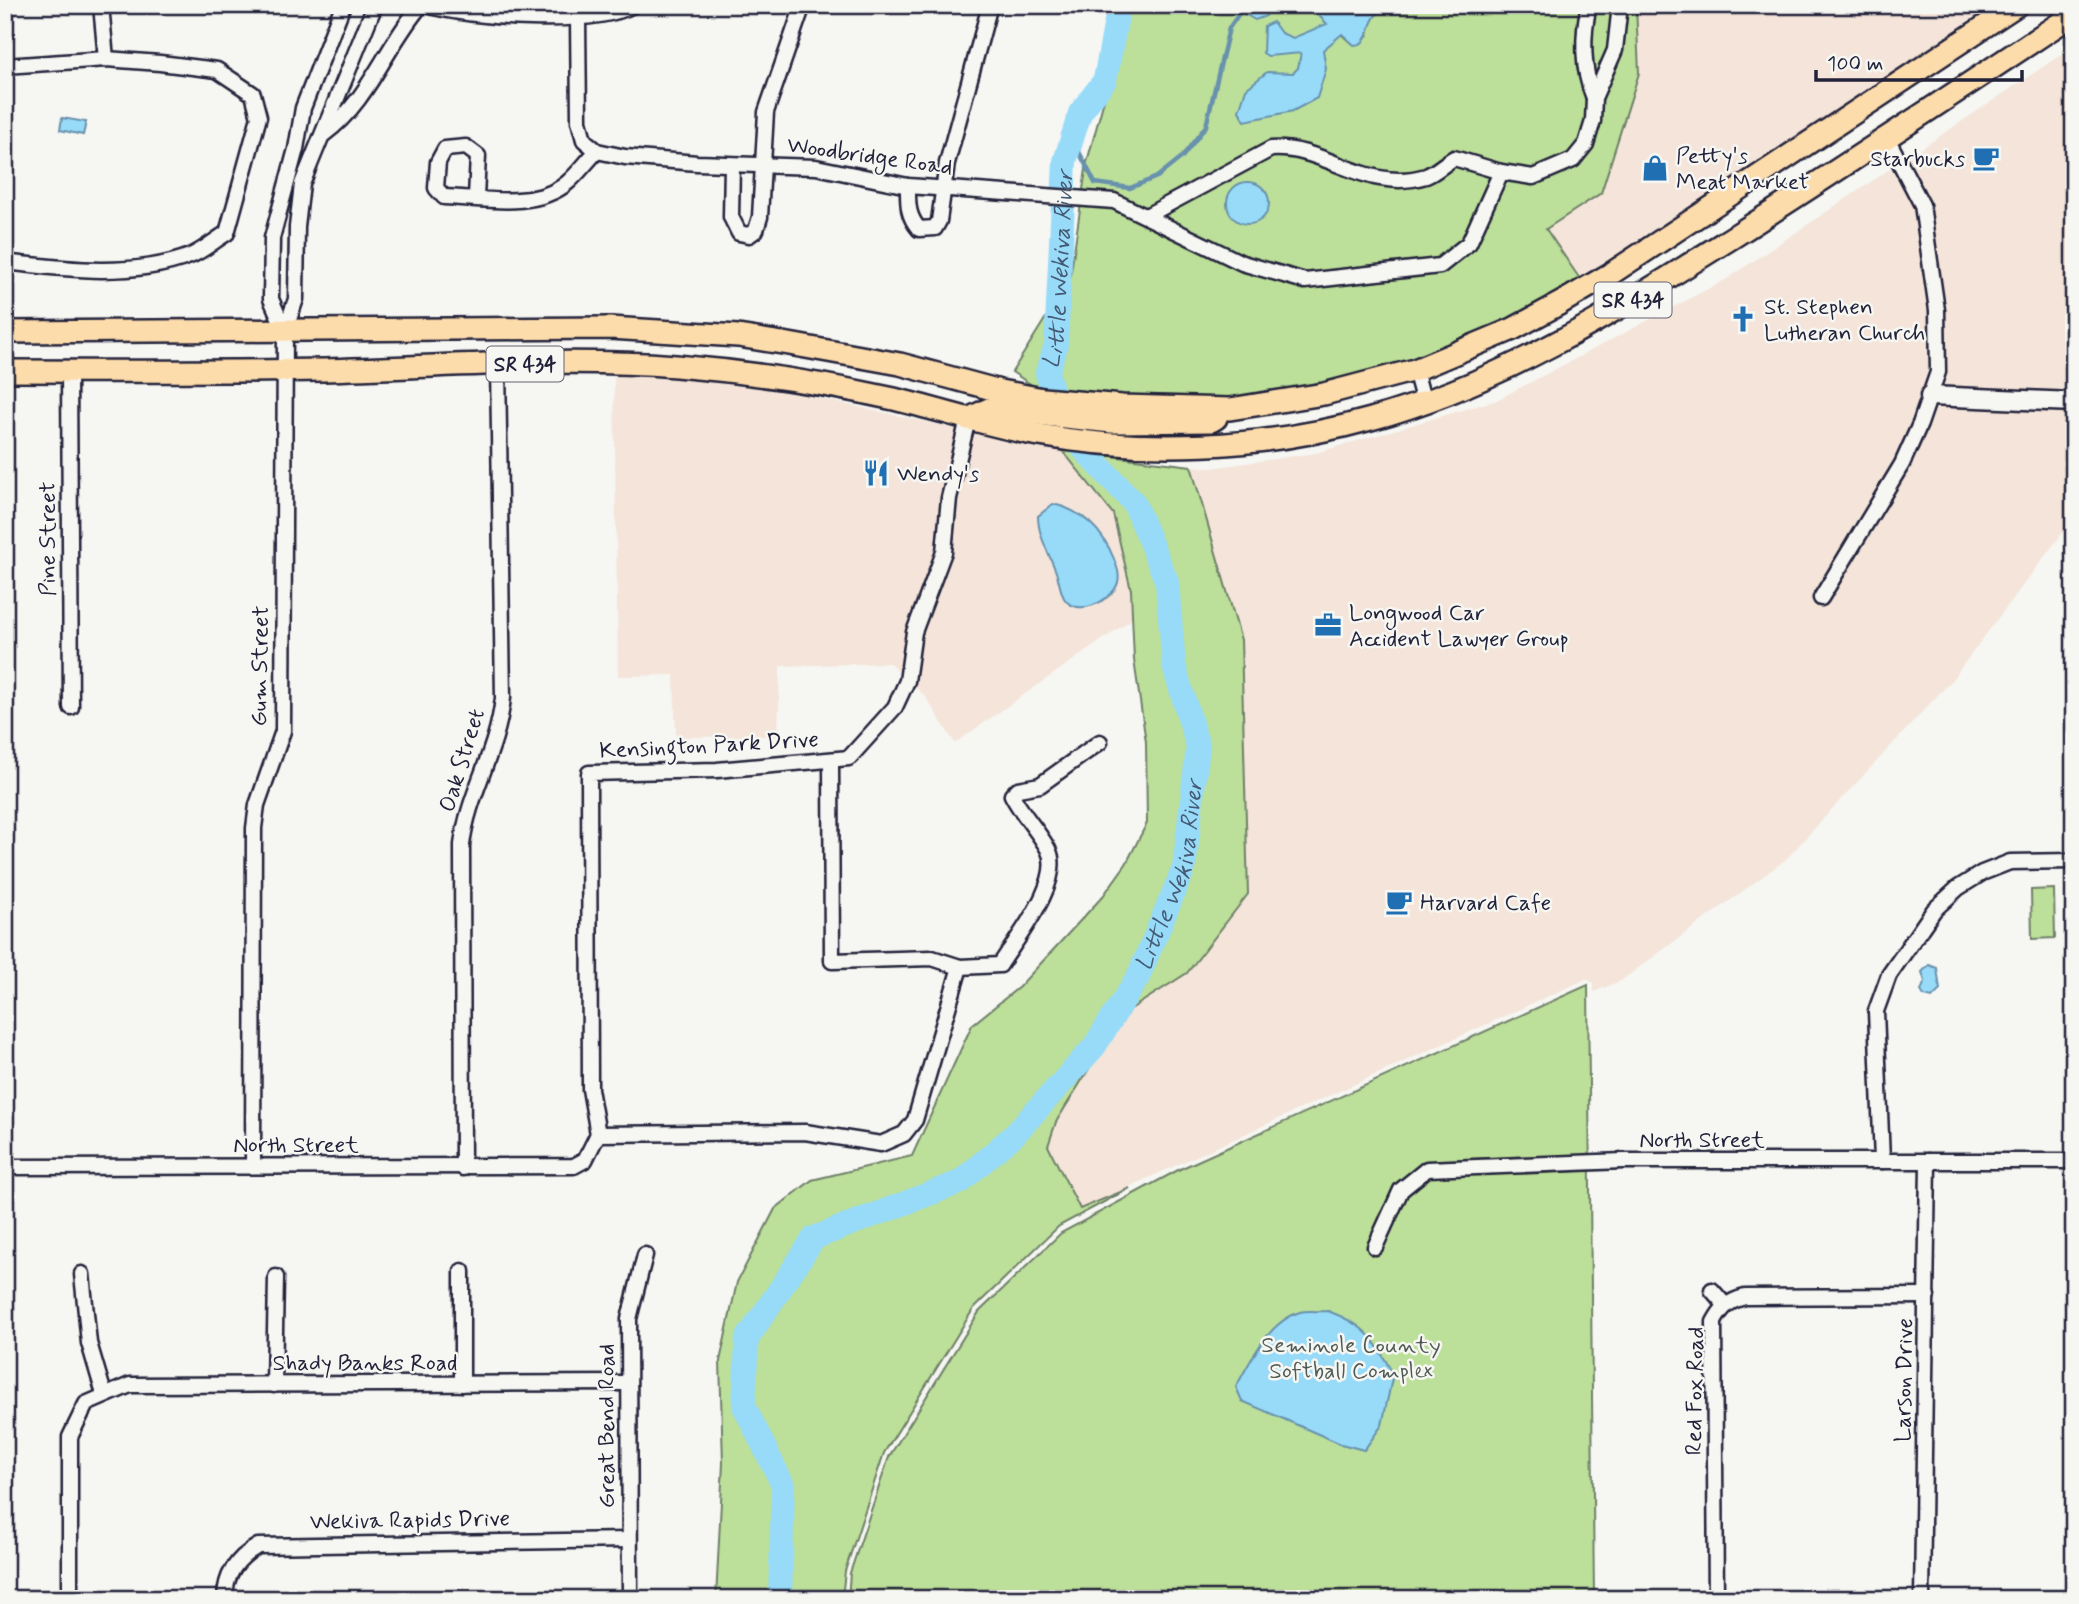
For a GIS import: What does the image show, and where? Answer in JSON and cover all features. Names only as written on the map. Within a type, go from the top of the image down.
[{"type":"main road","name":"SR 434","points":[[5,332],[610,328],[738,336],[900,364],[1000,391],[1079,402],[1230,409],[1324,394],[1415,370],[1513,329],[1601,279],[2017,5]]},
{"type":"main road","name":"SR 434","points":[[5,371],[284,370],[597,363],[725,370],[848,389],[1037,435],[1118,444],[1212,444],[1269,439],[1367,421],[1424,403],[1485,380],[1577,334],[1887,138],[2074,14]]},
{"type":"main road","points":[[968,419],[989,409],[1161,424],[1211,421],[1230,409]]},
{"type":"street","points":[[101,5],[106,59]]},
{"type":"street","points":[[285,331],[271,299],[272,238],[296,149],[303,108],[343,5]]},
{"type":"street","points":[[285,331],[296,299],[297,227],[302,184],[375,5]]},
{"type":"street","points":[[323,135],[340,122],[358,100],[423,5],[494,16],[578,18],[633,5]]},
{"type":"street","points":[[732,165],[731,217],[739,233],[749,234],[756,230],[760,217],[766,111],[803,5]]},
{"type":"street","points":[[908,186],[908,209],[912,220],[919,229],[934,228],[939,221],[947,163],[990,5]]},
{"type":"street","points":[[1589,5],[1584,52],[1588,84],[1594,98]]},
{"type":"street","points":[[1148,215],[1271,149],[1289,148],[1361,176],[1389,179],[1427,176],[1454,158],[1501,172],[1534,177],[1573,160],[1586,144],[1593,121],[1594,98],[1615,50],[1620,5]]},
{"type":"street","points":[[476,197],[521,200],[547,195],[566,184],[597,151],[584,140],[579,121],[578,18]]},
{"type":"street","points":[[5,66],[106,59],[217,70],[253,94],[259,117],[227,233],[190,256],[144,266],[79,271],[5,262]]},
{"type":"street","points":[[1821,598],[1902,464],[1938,372],[1938,325],[1923,212],[1887,138]]},
{"type":"street","name":"Woodbridge Road","points":[[597,151],[625,157],[732,165],[816,167],[908,186],[1114,201],[1148,215],[1242,263],[1305,281],[1440,266],[1469,243],[1501,172]]},
{"type":"street","name":"Gum Street","points":[[253,1166],[254,828],[257,805],[277,755],[283,720],[285,331]]},
{"type":"street","name":"Oak Street","points":[[463,1168],[462,845],[465,821],[500,728],[503,698],[498,365]]},
{"type":"street","points":[[1415,370],[1424,403]]},
{"type":"street","name":"Pine Street","points":[[69,371],[71,707]]},
{"type":"street","points":[[1930,396],[2074,402]]},
{"type":"street","name":"Kensington Park Drive","points":[[598,1134],[590,1089],[589,773],[717,770],[849,758],[895,707],[907,681],[914,632],[944,552],[949,498],[968,419]]},
{"type":"street","points":[[598,1134],[805,1132],[881,1143],[896,1139],[915,1120],[960,967],[1000,965],[1050,885],[1050,851],[1022,814],[1012,795],[1018,789],[1040,785],[1100,742]]},
{"type":"street","name":"Kensington Park Drive","points":[[831,761],[832,961],[932,958],[960,967]]},
{"type":"street","points":[[1882,1161],[1876,1011],[1889,975],[1934,910],[1958,888],[1982,873],[2010,862],[2074,861]]},
{"type":"street","name":"North Street","points":[[5,1167],[574,1166],[586,1160],[598,1134]]},
{"type":"street","name":"North Street","points":[[1375,1247],[1401,1190],[1427,1169],[1623,1161],[2074,1161]]},
{"type":"street","name":"Larson Drive","points":[[1922,1599],[1928,1161]]},
{"type":"street","name":"Great Bend Road","points":[[630,1599],[629,1318],[645,1255]]},
{"type":"street","points":[[462,1271],[462,1384]]},
{"type":"street","points":[[70,1599],[70,1437],[86,1404],[104,1394],[89,1343],[82,1274]]},
{"type":"street","points":[[274,1385],[276,1277]]},
{"type":"street","points":[[1712,1290],[1725,1306]]},
{"type":"street","name":"Red Fox Road","points":[[1716,1599],[1714,1322],[1725,1306],[1745,1297],[1927,1296]]},
{"type":"street","name":"Shady Banks Road","points":[[104,1394],[130,1385],[628,1383]]},
{"type":"street","name":"Wekiva Rapids Drive","points":[[225,1599],[225,1586],[233,1566],[245,1553],[258,1546],[629,1540]]},
{"type":"shaded area","points":[[1636,5],[2003,5],[1582,282],[1546,229],[1601,192],[1639,73]]},
{"type":"shaded area","points":[[2074,46],[2074,394],[1940,389],[1946,344],[1935,245],[1928,201],[1906,159]]},
{"type":"shaded area","points":[[1893,167],[1915,208],[1930,311],[1931,370],[1896,460],[1811,600],[1823,608],[1908,468],[1935,405],[2074,410],[2074,524],[2069,524],[1950,682],[1785,860],[1622,980],[1594,992],[1594,983],[1586,979],[1080,1209],[1048,1146],[1056,1122],[1123,1014],[1187,973],[1241,640],[1191,466],[1212,468],[1316,453],[1497,400],[1727,279]]},
{"type":"shaded area","points":[[614,372],[724,378],[959,429],[942,497],[937,551],[908,629],[901,674],[890,663],[780,666],[778,736],[676,737],[674,675],[618,676]]},
{"type":"shaded area","points":[[973,432],[1062,450],[1114,514],[1131,590],[1132,619],[955,743],[925,696],[913,685],[921,634],[950,554],[956,500]],"holes":[[[1068,507],[1104,537],[1119,575],[1065,599],[1056,573]]]},
{"type":"green space","points":[[1130,5],[1309,5],[1351,43],[1368,35],[1371,18],[1388,5],[1636,5],[1639,73],[1601,193],[1546,229],[1582,282],[1445,350],[1363,376],[1228,401],[1123,398],[1038,389],[1012,372],[1070,279],[1087,162]]},
{"type":"green space","points":[[1062,450],[1191,466],[1241,640],[1248,894],[1187,973],[1123,1014],[1056,1122],[1048,1146],[1080,1209],[1130,1188],[1059,1226],[974,1308],[884,1453],[845,1571],[842,1599],[716,1599],[723,1463],[720,1361],[737,1282],[775,1209],[812,1180],[912,1156],[972,1025],[1019,987],[1103,896],[1126,864],[1147,823],[1146,742],[1134,660],[1131,590],[1113,514]]},
{"type":"green space","points":[[2054,889],[2055,938],[2032,939],[2031,890]]},
{"type":"green space","name":"Seminole County Softball Complex","points":[[1588,985],[1594,1599],[848,1599],[850,1573],[889,1457],[979,1312],[1061,1233],[1180,1169]]},
{"type":"water","points":[[1229,5],[1270,5],[1266,16],[1255,20]]},
{"type":"water","points":[[1309,5],[1388,5],[1373,20],[1361,44],[1354,45],[1342,34],[1323,50],[1326,69],[1317,98],[1293,111],[1245,121],[1239,111],[1246,89],[1267,72],[1293,73],[1298,68],[1301,53],[1268,56],[1263,53],[1264,26],[1273,22],[1281,33],[1293,38],[1327,24]]},
{"type":"water","points":[[62,118],[86,122],[83,135],[60,130]]},
{"type":"water","points":[[1248,182],[1263,188],[1269,203],[1263,218],[1248,224],[1233,218],[1227,203],[1233,188]]},
{"type":"water","points":[[1053,504],[1074,512],[1091,524],[1114,559],[1119,575],[1118,582],[1113,591],[1100,602],[1076,607],[1064,598],[1038,523],[1038,516]]},
{"type":"water","points":[[1929,965],[1937,968],[1940,990],[1932,998],[1924,996],[1921,991],[1925,981],[1922,972]]},
{"type":"water","points":[[1328,1311],[1361,1328],[1374,1342],[1393,1374],[1382,1425],[1364,1450],[1341,1444],[1242,1401],[1236,1387],[1262,1343],[1279,1324],[1300,1312]]},
{"type":"waterway","name":"Little Wekiva River","points":[[780,1599],[783,1485],[744,1406],[747,1339],[814,1238],[960,1182],[1015,1134],[1094,1047],[1138,977],[1184,868],[1198,747],[1174,666],[1167,582],[1134,503],[1063,427],[1047,373],[1056,345],[1065,161],[1080,113],[1105,80],[1119,5]]},
{"type":"waterway","points":[[1072,138],[1095,183],[1130,188],[1157,177],[1182,157],[1206,126],[1229,28],[1245,5]]},
{"type":"place","name":"Starbucks","points":[[1986,158]]},
{"type":"place","name":"Petty's Meat Market","points":[[1655,168]]},
{"type":"place","name":"St. Stephen Lutheran Church","points":[[1743,319]]},
{"type":"place","name":"Wendy's","points":[[876,473]]},
{"type":"place","name":"Longwood Car Accident Lawyer Group","points":[[1328,625]]},
{"type":"place","name":"Harvard Cafe","points":[[1399,902]]}]
